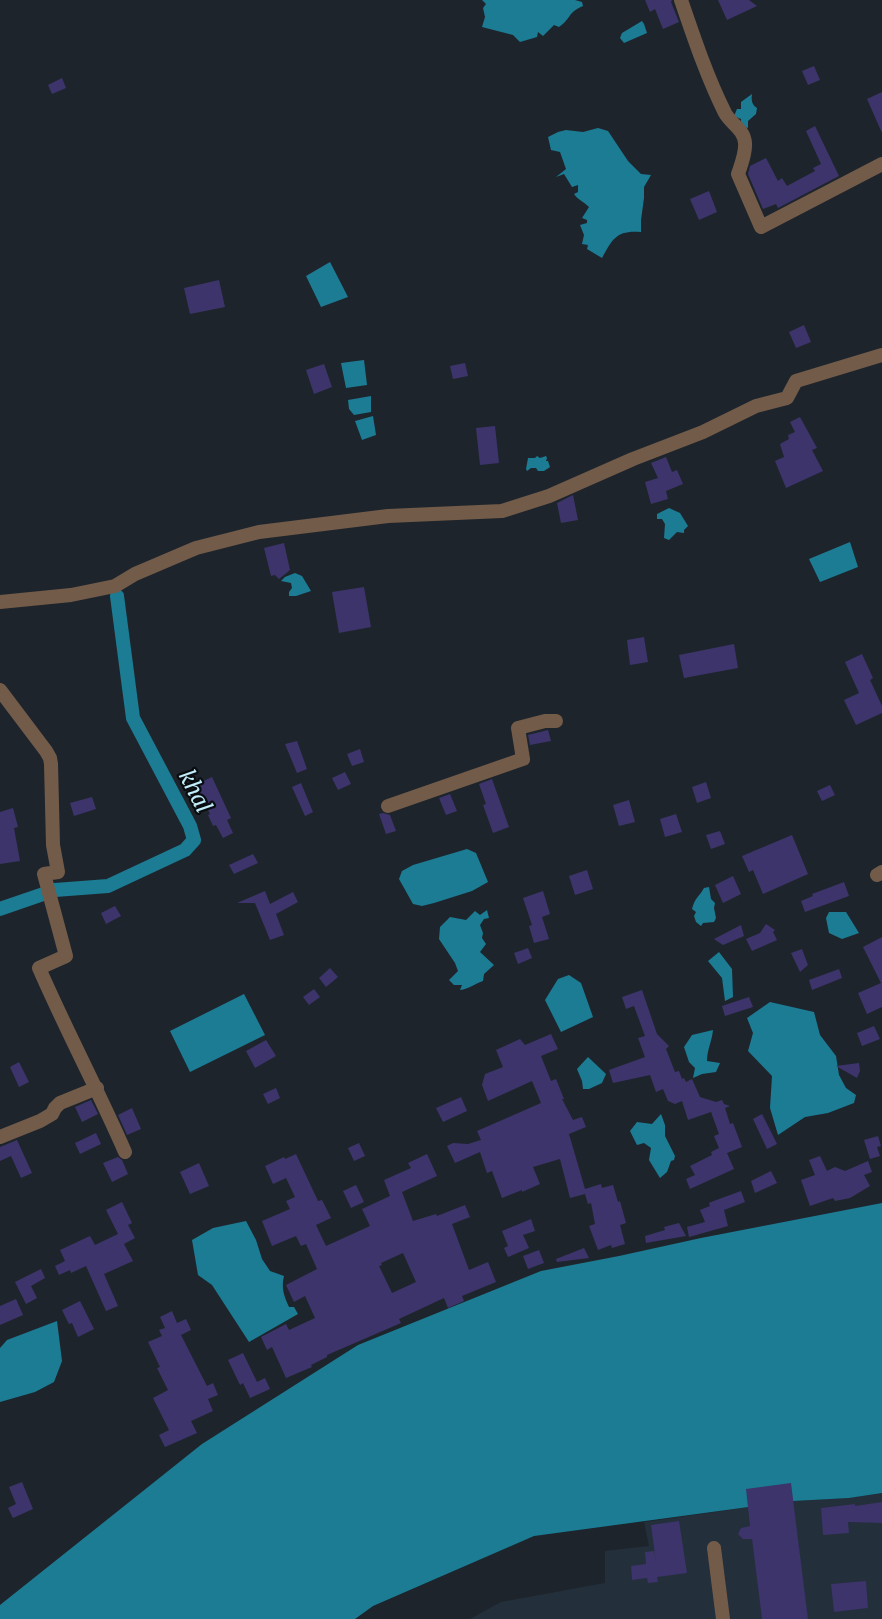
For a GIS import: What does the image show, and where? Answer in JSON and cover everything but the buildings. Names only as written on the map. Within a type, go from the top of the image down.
[{"type":"street","points":[[681,0],[698,49],[727,115],[743,133],[745,153],[738,174],[761,227],[882,164]]},
{"type":"street","points":[[0,602],[71,595],[115,586],[135,574],[196,548],[259,532],[388,516],[502,511],[549,496],[633,459],[703,432],[756,406],[787,398],[796,381],[882,355]]},
{"type":"street","points":[[0,690],[50,758],[51,764],[53,845],[58,872],[44,874],[66,956],[39,968],[126,1152]]},
{"type":"street","points":[[388,806],[523,759],[519,728],[545,721],[556,721]]},
{"type":"street","points":[[0,1137],[40,1121],[52,1114],[60,1103],[97,1088]]},
{"type":"street","points":[[714,1548],[723,1619]]},
{"type":"shaded area","points":[[882,1493],[882,1619],[470,1619],[501,1602],[605,1583],[605,1551],[649,1546],[644,1522],[793,1501],[849,1498]]},
{"type":"water","points":[[482,0],[575,0],[582,2],[583,6],[574,11],[559,27],[554,25],[543,36],[538,32],[537,37],[520,42],[513,35],[482,27],[485,17],[483,8],[486,4]]},
{"type":"water","points":[[642,21],[647,33],[624,43],[620,38],[622,33]]},
{"type":"water","points":[[752,94],[752,102],[757,108],[756,114],[748,121],[748,128],[741,126],[741,119],[734,116],[737,109],[741,109],[741,102]]},
{"type":"water","points":[[598,128],[608,131],[628,161],[641,174],[651,175],[644,187],[641,232],[621,234],[609,245],[602,258],[587,249],[588,245],[582,244],[584,235],[580,225],[587,223],[587,220],[582,218],[589,207],[574,194],[578,192],[578,185],[572,187],[564,174],[556,177],[566,169],[560,152],[551,150],[548,137],[566,130],[583,132]]},
{"type":"water","points":[[330,262],[348,297],[321,307],[306,276]]},
{"type":"water","points":[[364,360],[367,385],[346,388],[341,363]]},
{"type":"water","points":[[371,396],[371,412],[354,415],[349,409],[348,400]]},
{"type":"water","points":[[373,416],[376,435],[362,440],[355,421]]},
{"type":"water","points":[[537,456],[540,458],[546,456],[550,467],[544,471],[531,468],[527,471],[528,458]]},
{"type":"water","points":[[669,508],[680,513],[688,526],[684,533],[677,532],[669,540],[664,538],[665,524],[662,519],[657,519],[657,514]]},
{"type":"water","points":[[850,542],[858,567],[820,582],[809,559]]},
{"type":"water","points":[[295,573],[302,576],[311,591],[289,596],[291,583],[281,581]]},
{"type":"water","points":[[467,849],[476,853],[488,882],[472,891],[434,903],[422,906],[413,904],[399,879],[402,871],[413,865]]},
{"type":"water","points":[[709,887],[711,899],[715,903],[716,918],[714,922],[703,923],[701,926],[696,922],[694,916],[696,912],[692,909],[704,888]]},
{"type":"water","points":[[487,910],[489,918],[484,919],[480,925],[482,938],[486,944],[480,952],[494,965],[484,974],[483,981],[460,990],[462,985],[454,985],[449,980],[458,971],[439,939],[440,927],[450,917],[466,920],[475,911],[480,915]]},
{"type":"water","points":[[829,912],[846,912],[859,933],[842,939],[829,933],[826,918]]},
{"type":"water","points":[[719,952],[732,969],[733,997],[725,1001],[722,978],[708,961]]},
{"type":"water","points":[[569,975],[581,983],[593,1017],[561,1032],[545,1000],[558,979]]},
{"type":"water","points":[[244,994],[265,1035],[190,1072],[170,1031]]},
{"type":"water","points":[[770,1002],[814,1012],[820,1035],[836,1056],[839,1075],[846,1088],[856,1095],[854,1103],[828,1113],[805,1117],[778,1135],[770,1108],[772,1076],[748,1051],[753,1033],[747,1018]]},
{"type":"water","points":[[713,1030],[707,1061],[720,1063],[716,1072],[693,1078],[695,1068],[689,1062],[684,1047],[692,1035]]},
{"type":"water","points":[[588,1057],[606,1074],[602,1083],[589,1089],[583,1089],[577,1069]]},
{"type":"water","points":[[661,1114],[665,1125],[665,1136],[675,1156],[667,1172],[660,1178],[649,1160],[651,1148],[644,1143],[637,1145],[630,1131],[637,1122],[652,1124]]},
{"type":"water","points":[[882,1203],[882,1493],[849,1498],[793,1501],[534,1536],[373,1606],[355,1619],[0,1619],[0,1605],[202,1444],[358,1345],[541,1271]]},
{"type":"water","points":[[246,1221],[256,1240],[262,1259],[270,1271],[284,1276],[283,1288],[286,1299],[289,1307],[294,1307],[298,1314],[249,1342],[212,1285],[198,1275],[192,1240],[213,1228]]},
{"type":"water","points":[[57,1321],[62,1361],[54,1382],[35,1392],[0,1402],[0,1348],[7,1340]]},
{"type":"waterway","name":"khal","points":[[0,909],[55,890],[108,886],[185,850],[194,840],[190,826],[133,718],[117,596]]}]
